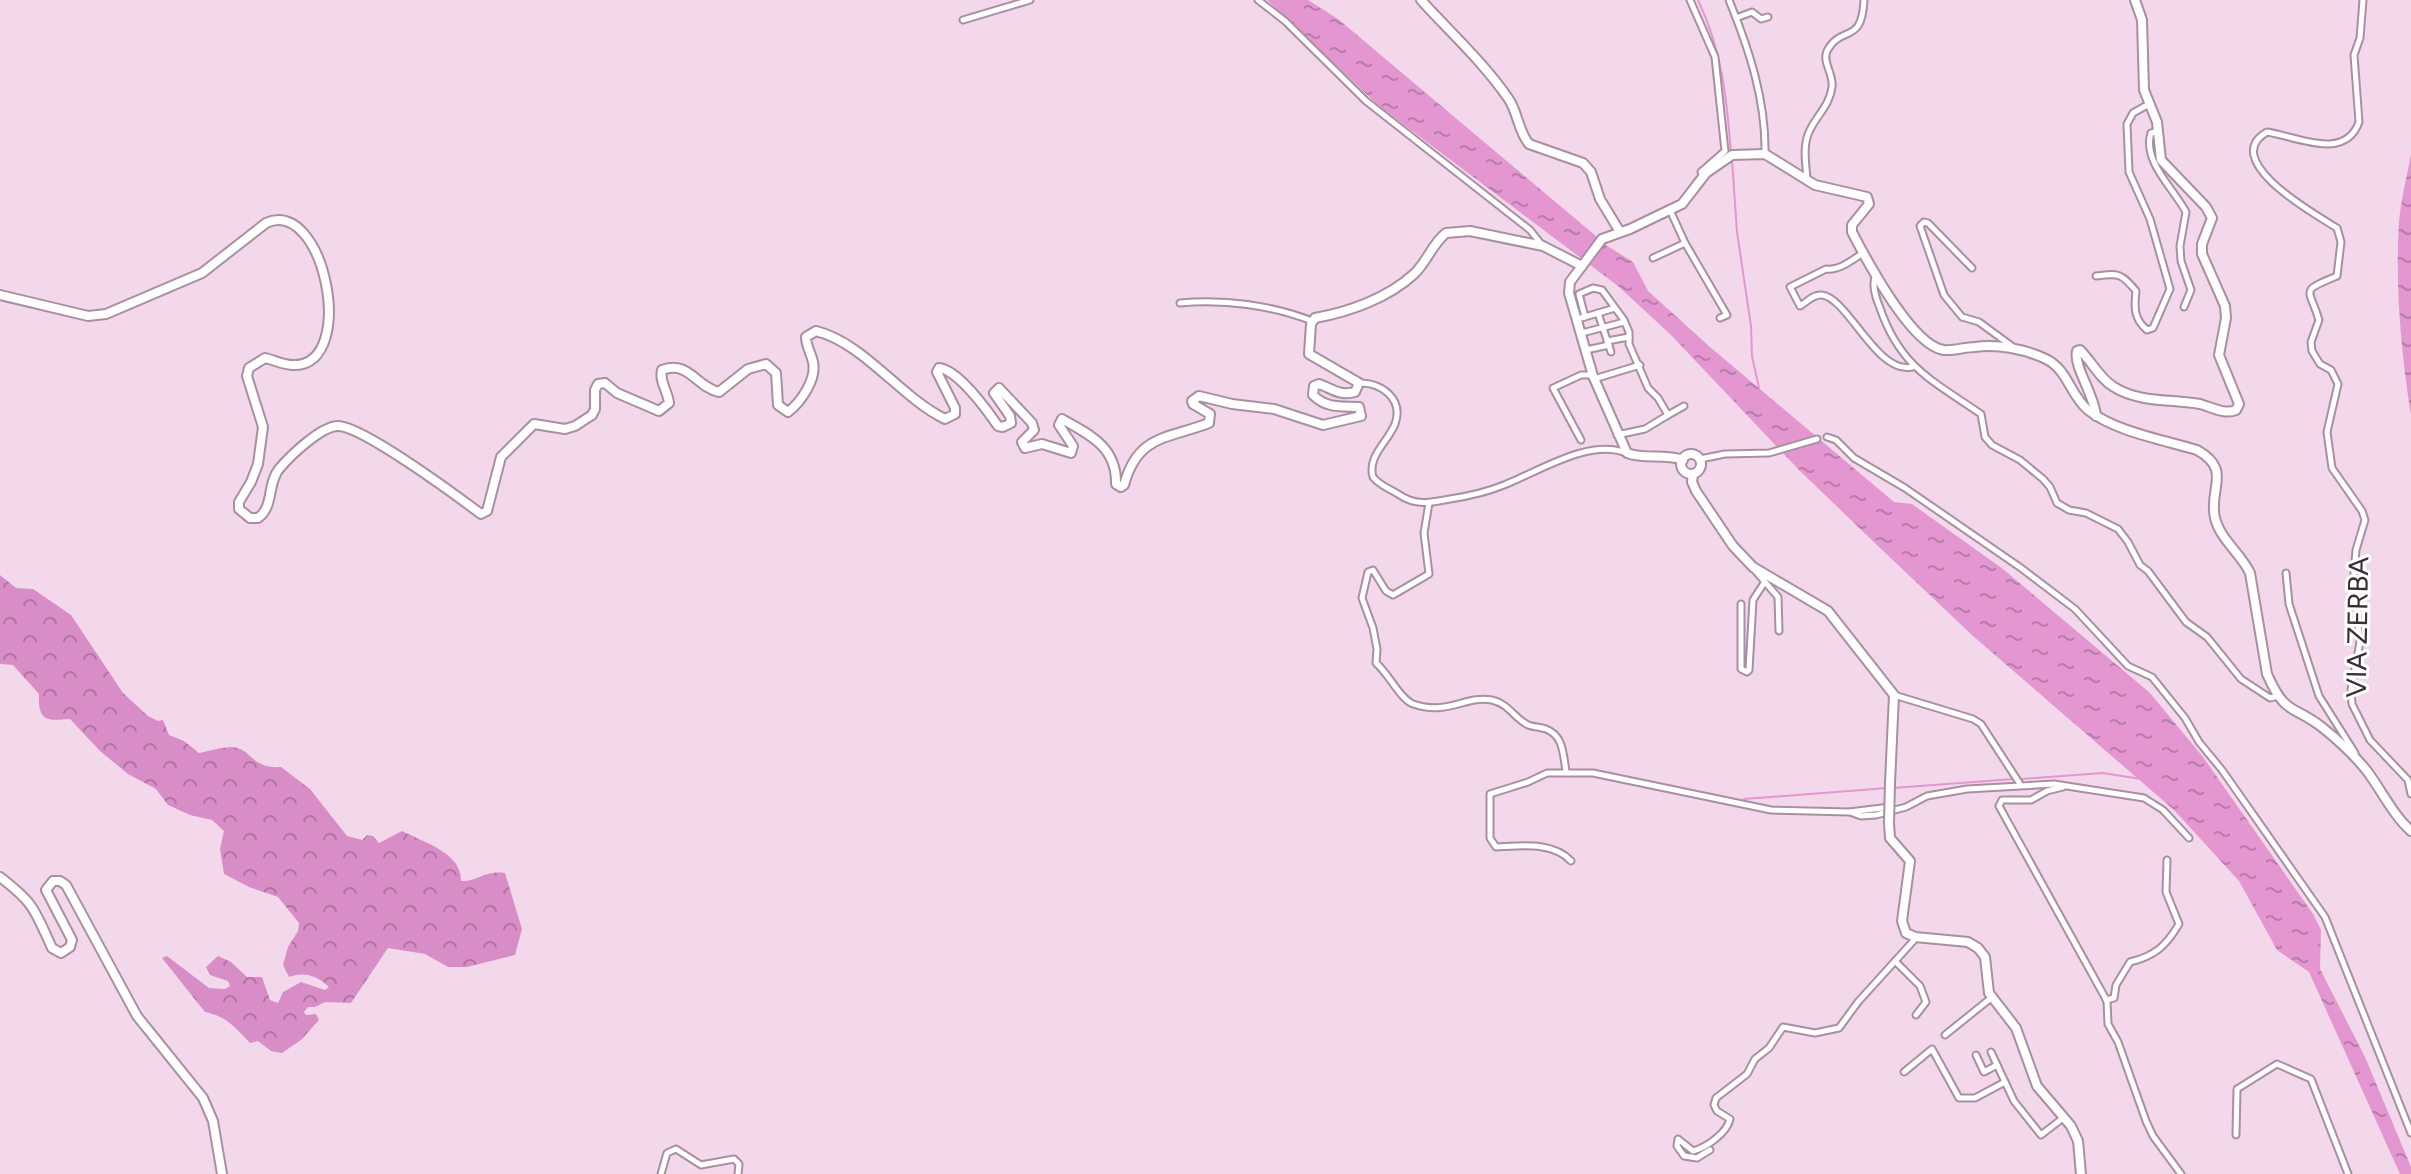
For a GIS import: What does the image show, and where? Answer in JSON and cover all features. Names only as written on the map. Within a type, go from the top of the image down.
[{"type":"street","points":[[963,20],[1030,0]]},
{"type":"street","points":[[1258,0],[1285,21],[1366,101],[1530,230],[1543,246]]},
{"type":"street","points":[[1421,0],[1479,59],[1511,103],[1523,137],[1529,144],[1583,163],[1591,172],[1600,199],[1620,232]]},
{"type":"street","points":[[1690,0],[1715,57],[1722,106],[1725,151],[1701,172],[1705,175]]},
{"type":"street","points":[[1729,0],[1756,79],[1765,124],[1765,154]]},
{"type":"street","points":[[1807,180],[1805,151],[1809,131],[1828,103],[1833,83],[1825,57],[1835,42],[1864,21],[1864,0]]},
{"type":"street","points":[[2096,416],[2095,405],[2076,360],[2077,351],[2080,350],[2114,388],[2130,394],[2198,404],[2230,413],[2239,404],[2219,355],[2226,318],[2225,306],[2202,254],[2202,244],[2212,218],[2206,207],[2161,160],[2158,131],[2144,90],[2142,20],[2135,0]]},
{"type":"street","name":"VIA ZERBA","points":[[2363,0],[2360,38],[2354,55],[2359,122],[2356,129],[2349,137],[2329,145],[2267,132],[2254,143],[2252,150],[2274,187],[2337,228],[2341,234],[2337,276],[2314,285],[2309,297],[2319,320],[2311,342],[2312,351],[2320,364],[2331,370],[2338,384],[2327,420],[2332,468],[2365,520],[2356,550],[2353,585],[2360,642],[2351,690],[2352,704],[2370,740],[2408,780],[2411,794]]},
{"type":"street","points":[[1736,18],[1752,12],[1761,19],[1768,17]]},
{"type":"street","points":[[2096,276],[2116,273],[2125,278],[2136,291],[2134,304],[2139,323],[2147,330],[2153,328],[2170,289],[2150,219],[2129,172],[2127,124],[2133,113],[2149,104]]},
{"type":"street","points":[[2158,131],[2151,133],[2148,140],[2151,152],[2158,170],[2186,212],[2180,246],[2181,261],[2191,290],[2184,307]]},
{"type":"street","points":[[1582,318],[1568,287],[1602,239],[1682,204],[1705,175],[1732,155],[1765,154],[1807,180],[1836,191],[1867,197],[1869,204],[1852,225],[1852,232],[1875,277],[1900,312],[1936,347],[1945,350],[1995,346],[2045,359],[2058,367],[2080,402],[2096,416],[2209,456],[2215,465],[2218,481],[2215,520],[2250,573],[2267,674],[2278,696],[2293,712],[2321,726],[2364,768]]},
{"type":"street","points":[[1670,210],[1685,243],[1727,315],[1720,318]]},
{"type":"street","points":[[0,295],[88,316],[106,314],[202,273],[274,220],[284,219],[294,223],[313,248],[326,277],[328,331],[326,344],[306,363],[294,366],[265,358],[249,368],[247,376],[263,427],[258,464],[239,502],[239,509],[250,518],[264,514],[269,489],[279,469],[317,435],[327,428],[338,426],[368,438],[457,494],[481,514],[487,511],[501,457],[534,424],[565,429],[592,415],[598,384],[605,383],[617,393],[659,411],[669,403],[662,370],[676,367],[686,370],[708,389],[719,392],[748,369],[766,364],[776,373],[778,405],[788,412],[814,374],[806,337],[816,331],[838,340],[911,398],[945,419],[955,414],[955,408],[937,372],[939,368],[944,368],[990,411],[998,426],[1003,427],[1011,423],[1010,416],[994,393],[999,388],[1032,423],[1034,430],[1022,442],[1025,448],[1042,444],[1071,453],[1073,446],[1059,425],[1062,419],[1091,434],[1110,455],[1117,470],[1116,484],[1121,487],[1132,461],[1150,444],[1163,436],[1209,423],[1210,414],[1194,407],[1192,401],[1199,396],[1274,409],[1331,425],[1359,418],[1362,412],[1356,406],[1336,408],[1318,400],[1312,392],[1314,386],[1323,385],[1336,393],[1347,394],[1355,392],[1359,383]]},
{"type":"street","points":[[1972,268],[1928,223],[1920,226],[1944,295],[1962,317],[1979,322],[2017,350]]},
{"type":"street","points":[[1180,303],[1230,302],[1296,314],[1312,321],[1340,314],[1397,286],[1418,270],[1446,233],[1470,231],[1543,246],[1582,265]]},
{"type":"street","points":[[1653,258],[1685,243]]},
{"type":"street","points":[[1863,253],[1843,266],[1826,269],[1790,287],[1793,295],[1800,306],[1813,296],[1823,295],[1842,309],[1861,335],[1892,362],[1905,368],[1913,366]]},
{"type":"street","points":[[1875,277],[1873,284],[1885,322],[1913,366],[1981,414],[1985,437],[2043,479],[2057,503],[2118,529],[2140,565],[2148,571],[2186,622],[2207,637],[2241,679],[2270,698],[2278,696]]},
{"type":"street","points":[[1627,453],[1617,435],[1586,350],[1579,298],[1582,291],[1593,288],[1602,290],[1615,308],[1624,322],[1629,344],[1648,388],[1668,415]]},
{"type":"street","points":[[1582,318],[1615,308]]},
{"type":"street","points":[[1598,313],[1609,346]]},
{"type":"street","points":[[1312,321],[1309,354],[1315,360],[1359,383],[1382,386],[1390,393],[1396,422],[1371,469],[1373,477],[1383,487],[1407,501],[1429,503],[1476,495],[1569,455],[1617,449],[1636,457],[1669,455],[1683,460]]},
{"type":"street","points":[[1582,333],[1624,322]]},
{"type":"street","points":[[1586,350],[1609,346],[1629,337]]},
{"type":"street","points":[[1581,440],[1553,388],[1581,375],[1594,377],[1640,365]]},
{"type":"street","points":[[1617,435],[1645,429],[1684,406]]},
{"type":"street","points":[[1827,437],[1836,440],[1854,458],[1905,488],[2021,568],[2075,609],[2128,666],[2152,677],[2185,718],[2325,917],[2411,1133]]},
{"type":"street","points":[[1693,474],[1682,468],[1683,460],[1689,455],[1700,459],[1725,454],[1769,453],[1817,439]]},
{"type":"street","points":[[1693,474],[1701,469],[1700,459]]},
{"type":"street","points":[[1693,474],[1696,491],[1733,546],[1778,597],[1779,631]]},
{"type":"street","points":[[1429,503],[1424,533],[1429,574],[1403,591],[1390,595],[1373,570],[1368,572],[1362,598],[1373,628],[1376,663],[1386,671],[1402,697],[1410,703],[1434,710],[1491,700],[1511,708],[1527,724],[1550,731],[1558,737],[1562,743],[1566,772]]},
{"type":"street","points":[[1753,567],[1828,611],[1894,695],[1973,719],[1987,732],[2020,784]]},
{"type":"street","points":[[2286,573],[2289,604],[2319,696],[2364,768],[2411,831]]},
{"type":"street","points":[[1741,604],[1741,669],[1747,672],[1753,600],[1764,583]]},
{"type":"street","points":[[1894,695],[1889,823],[1890,838],[1910,861],[1902,921],[1906,933],[1916,937],[1968,942],[1985,957],[1989,993],[2016,1028],[2037,1086],[2071,1126],[2078,1141],[2081,1174]]},
{"type":"street","points":[[1571,861],[1565,855],[1536,846],[1496,847],[1490,838],[1489,798],[1492,792],[1547,773],[1593,773],[1771,810],[1849,812],[1890,807]]},
{"type":"street","points":[[1849,812],[1861,816],[1876,815],[1894,812],[1927,796],[2020,784],[2054,784],[2144,798],[2163,810],[2189,838]]},
{"type":"street","points":[[2063,787],[2031,800],[2002,800],[1999,806],[2106,1000],[2108,1024],[2118,1042],[2146,1121],[2153,1136],[2181,1174]]},
{"type":"street","points":[[2106,1000],[2114,998],[2116,985],[2130,962],[2159,951],[2179,924],[2166,892],[2167,860]]},
{"type":"street","points":[[0,877],[29,900],[52,948],[61,953],[70,947],[72,940],[46,890],[53,881],[63,883],[135,1012],[203,1098],[213,1121],[222,1174]]},
{"type":"street","points":[[1710,1150],[1697,1158],[1684,1156],[1677,1146],[1678,1139],[1693,1151],[1703,1148],[1729,1125],[1730,1119],[1717,1111],[1714,1105],[1716,1098],[1747,1074],[1755,1059],[1769,1048],[1783,1027],[1815,1033],[1839,1028],[1916,937]]},
{"type":"street","points":[[1895,961],[1920,986],[1926,1002],[1916,1015]]},
{"type":"street","points":[[1945,1035],[1992,997]]},
{"type":"street","points":[[1904,1072],[1932,1049],[1959,1098],[1975,1098],[2005,1082]]},
{"type":"street","points":[[1991,1052],[2014,1101],[2041,1135],[2063,1118]]},
{"type":"street","points":[[1976,1055],[1984,1072],[1997,1065]]},
{"type":"street","points":[[2236,1135],[2237,1089],[2277,1064],[2311,1079],[2348,1174]]},
{"type":"street","points":[[661,1174],[667,1153],[676,1149],[701,1165],[734,1159],[739,1164],[738,1174]]},
{"type":"green space","points":[[0,575],[16,588],[33,589],[71,615],[123,693],[148,716],[163,720],[169,735],[184,741],[199,753],[233,747],[264,765],[281,767],[310,789],[347,836],[362,840],[367,835],[373,836],[379,843],[402,831],[448,856],[460,871],[461,881],[505,873],[522,929],[515,955],[467,967],[448,967],[425,954],[388,948],[351,1003],[325,1002],[308,1007],[304,1012],[306,1015],[316,1014],[319,1020],[301,1040],[282,1053],[271,1051],[258,1041],[250,1043],[225,1020],[205,1012],[162,958],[167,956],[209,988],[225,989],[230,986],[228,981],[210,975],[206,967],[218,956],[231,962],[247,977],[262,977],[270,1000],[278,1003],[283,992],[301,982],[325,990],[329,987],[310,976],[300,974],[289,977],[283,965],[299,923],[278,897],[224,874],[220,849],[224,831],[212,820],[168,805],[156,789],[128,774],[100,751],[70,719],[45,717],[40,710],[39,694],[13,665],[0,664]]},
{"type":"water","points":[[1267,0],[1308,0],[1338,19],[1609,247],[1633,262],[1648,291],[1894,502],[1912,504],[2003,569],[2150,693],[2203,757],[2313,914],[2321,930],[2320,969],[2365,1057],[2411,1167],[2411,1174],[2400,1174],[2309,972],[2277,950],[2239,881],[2174,810],[1973,636],[1799,470],[1670,334],[1618,286],[1379,106]]},
{"type":"water","points":[[2411,154],[2411,415],[2398,295],[2398,246],[2400,213]]},
{"type":"waterway","points":[[1698,0],[1718,56],[1731,154]]},
{"type":"waterway","points":[[1732,160],[1737,232],[1751,326],[1752,356],[1759,388]]},
{"type":"waterway","points":[[2021,779],[2103,773],[2141,779]]},
{"type":"waterway","points":[[1893,788],[2014,779]]},
{"type":"waterway","points":[[1744,799],[1887,788]]}]
